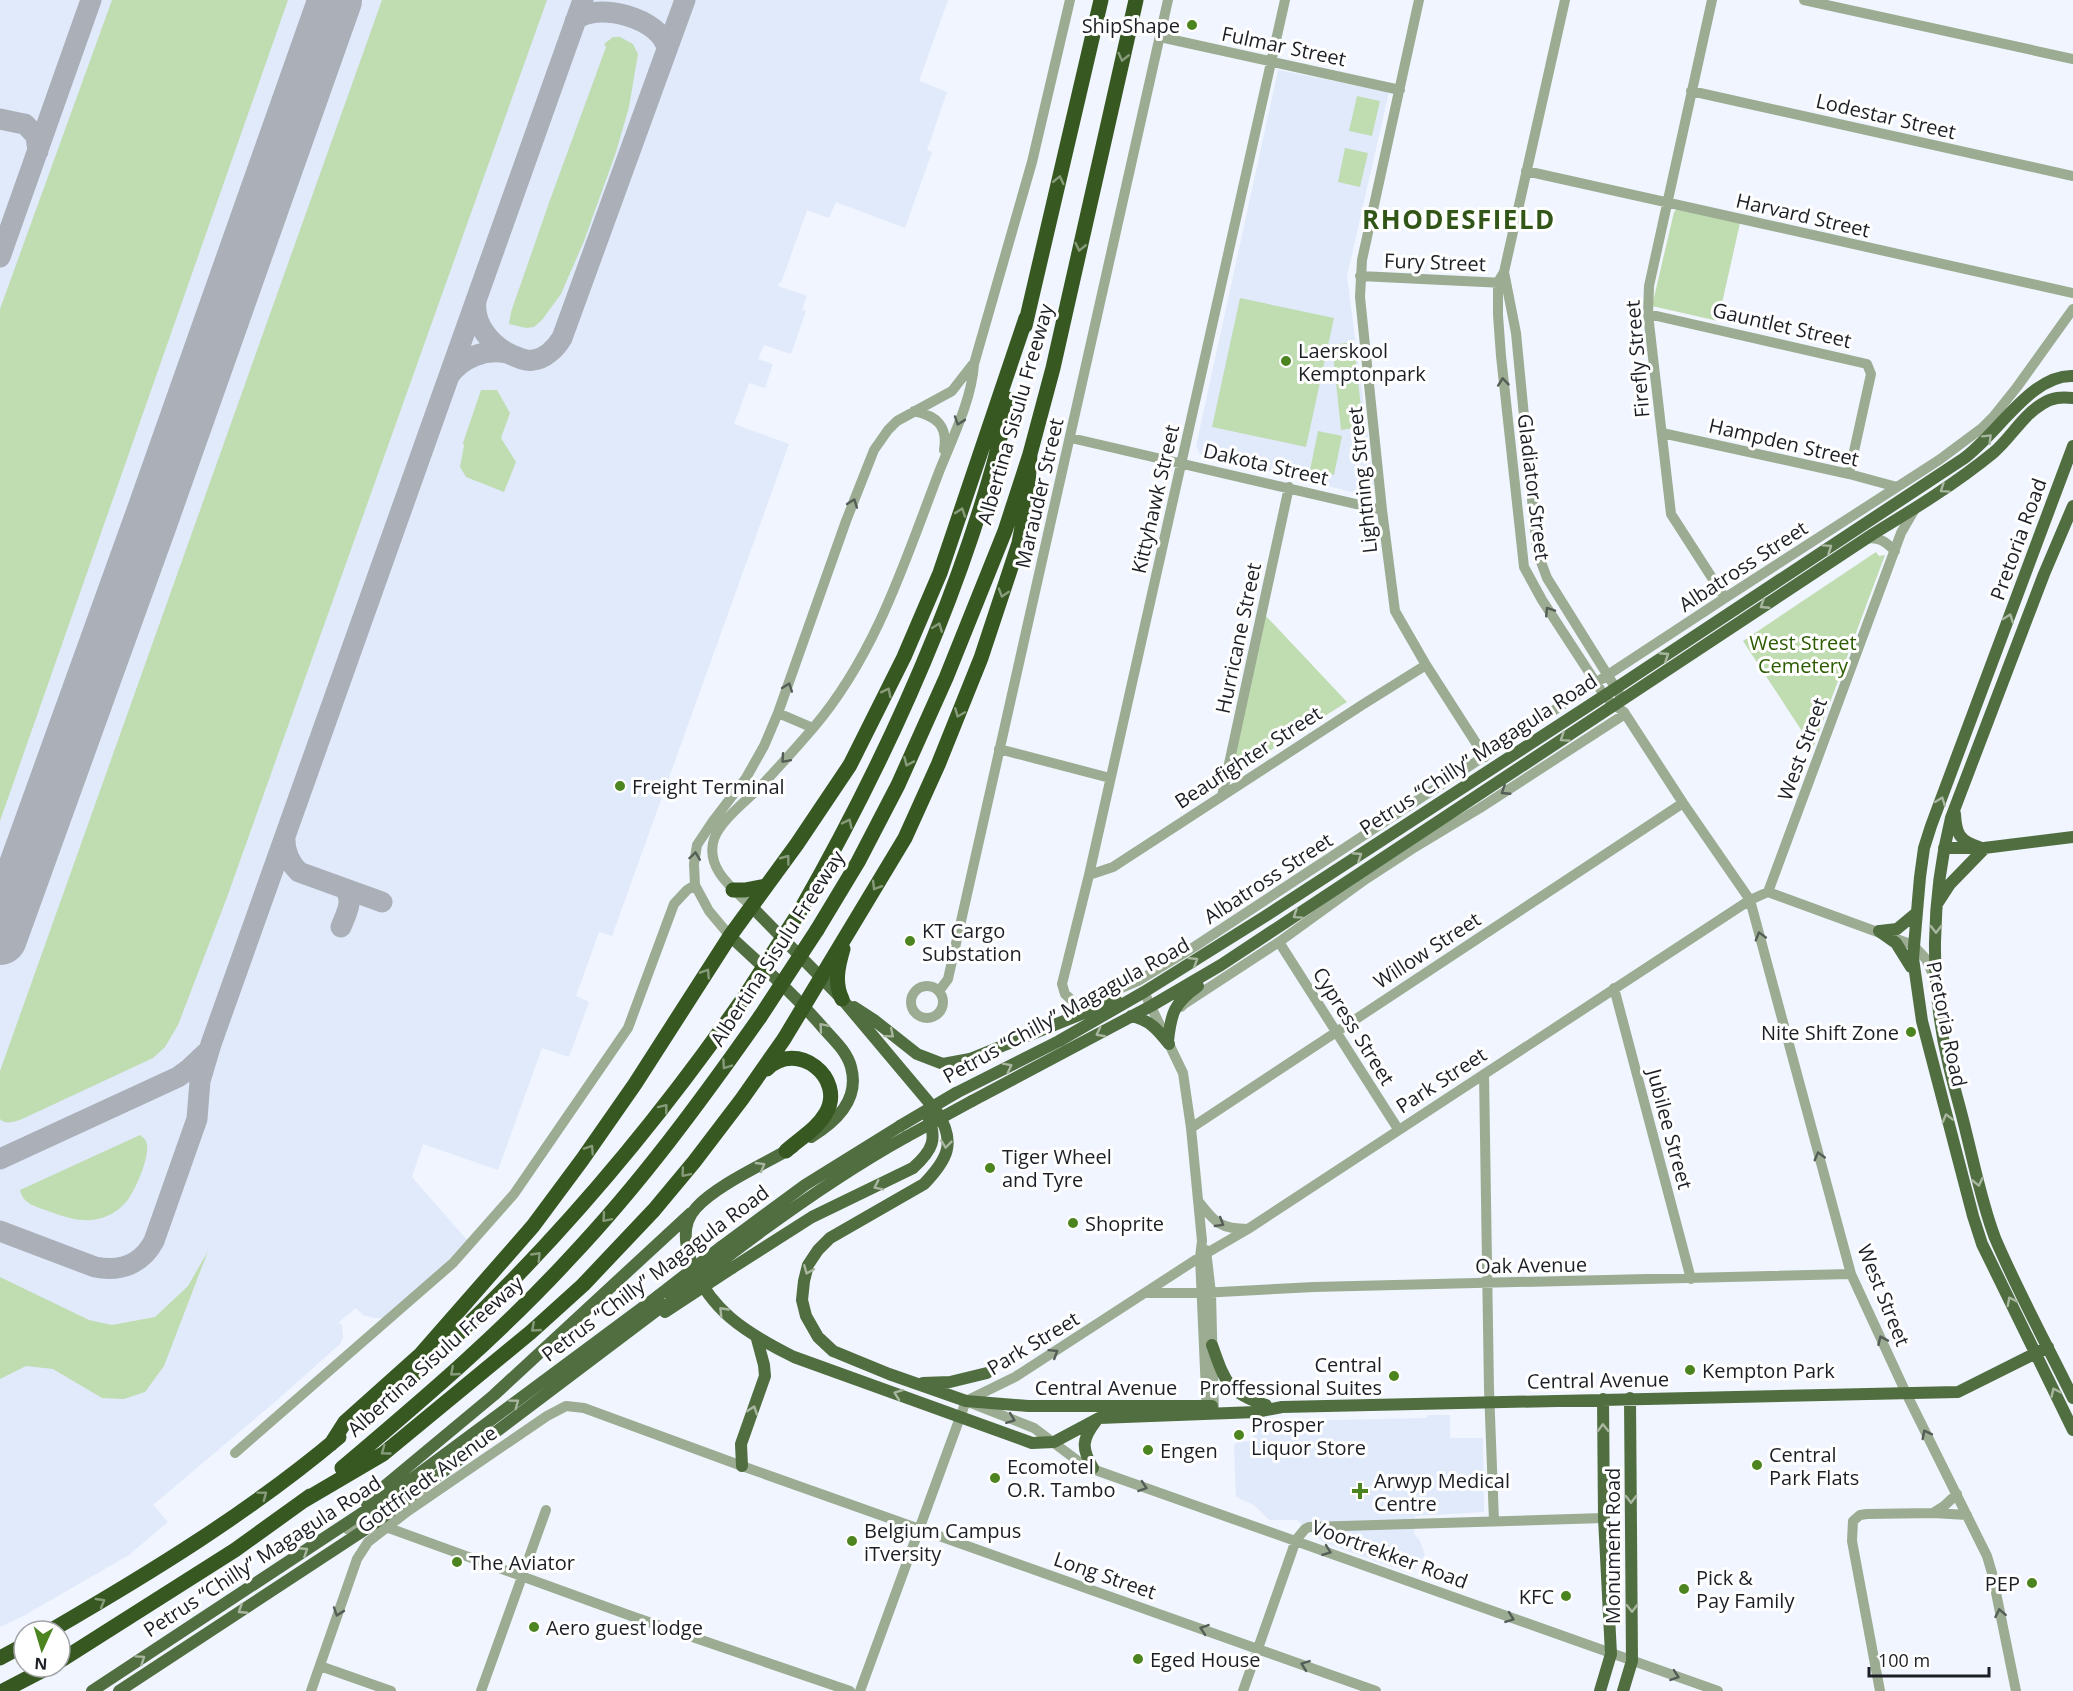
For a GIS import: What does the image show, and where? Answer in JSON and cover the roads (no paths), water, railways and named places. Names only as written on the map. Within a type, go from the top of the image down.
[{"type":"highway","name":"Albertina Sisulu Freeway","points":[[71,1619],[141,1579],[241,1512],[331,1444],[447,1346],[553,1239],[662,1111],[745,996],[800,911],[837,845],[924,663],[958,575],[993,469],[1101,0]]},
{"type":"highway","name":"Albertina Sisulu Freeway","points":[[72,1653],[235,1550],[303,1502],[483,1347],[569,1260],[673,1137],[760,1017],[817,930],[863,853],[898,785],[946,678],[1005,531],[1030,454],[1053,368],[1136,0]]},
{"type":"highway","points":[[331,1444],[345,1422],[422,1354],[527,1234],[635,1084],[730,936],[823,807],[850,765],[904,657],[940,573],[1026,318]]},
{"type":"highway","points":[[303,1502],[383,1454],[557,1308],[612,1255],[654,1210],[742,1099],[784,1039],[905,838],[938,765],[981,658],[1018,543],[1027,500],[1030,454]]},
{"type":"highway","points":[[733,890],[766,886]]},
{"type":"highway","points":[[843,1000],[838,992],[837,978],[839,961],[848,934]]},
{"type":"highway","points":[[742,1099],[769,1067],[779,1059],[792,1057],[820,1070],[829,1085],[831,1094],[827,1112],[813,1128],[786,1151]]},
{"type":"highway","points":[[3,1691],[26,1679]]},
{"type":"main road","name":"Petrus “Chilly” Magagula Road","points":[[903,1131],[956,1093],[1059,1041],[1144,993],[1264,917],[1963,459],[1981,444],[2025,397],[2043,383],[2069,376]]},
{"type":"main road","name":"Petrus “Chilly” Magagula Road","points":[[92,1691],[326,1537],[727,1258],[804,1185],[903,1131],[972,1101],[1151,1006],[1221,965],[1621,708],[1865,538],[1975,468],[2040,405],[2049,400],[2070,400]]},
{"type":"main road","name":"Pretoria Road","points":[[2073,446],[1931,826],[1924,848],[1915,914],[1914,945],[1915,976],[1922,1021],[1982,1244],[2073,1430]]},
{"type":"main road","name":"Pretoria Road","points":[[2073,506],[2044,574],[1955,809],[1944,848],[1936,906],[1936,980],[1948,1065],[1986,1212],[2005,1258],[2073,1398]]},
{"type":"main road","points":[[2030,564],[2044,574]]},
{"type":"main road","points":[[1955,809],[1956,824],[1963,840],[1984,848]]},
{"type":"main road","points":[[1931,826],[1935,840],[1944,848],[1984,848],[2073,837]]},
{"type":"main road","points":[[1920,877],[1931,860],[1944,848]]},
{"type":"main road","points":[[1936,906],[1950,884],[1984,848]]},
{"type":"main road","points":[[751,906],[843,1000],[946,1126],[948,1148],[944,1159],[936,1172],[924,1184],[830,1238],[818,1250],[806,1273],[802,1300],[806,1316],[818,1337],[833,1351],[966,1401]]},
{"type":"main road","points":[[1880,931],[1897,929],[1915,914]]},
{"type":"main road","points":[[1880,931],[1900,947],[1915,976]]},
{"type":"main road","points":[[356,1516],[381,1489],[494,1395],[714,1192],[827,1127],[840,1116],[849,1102],[852,1084],[851,1068],[844,1051],[804,1005],[730,936]]},
{"type":"main road","points":[[1168,1043],[1171,1016],[1179,1001],[1221,965]]},
{"type":"main road","points":[[843,1000],[874,1020],[917,1054],[944,1064],[970,1059],[1122,998],[1144,993]]},
{"type":"main road","points":[[1131,1016],[1152,1024],[1168,1043]]},
{"type":"main road","points":[[662,1304],[727,1258],[913,1168],[926,1156],[933,1143],[933,1130],[909,1078]]},
{"type":"main road","points":[[696,1208],[688,1220],[686,1246],[706,1292],[727,1316],[757,1338],[794,1357],[1032,1443],[1054,1442],[1099,1418],[1210,1410]]},
{"type":"main road","name":"Petrus “Chilly” Magagula Road","points":[[119,1691],[381,1525],[662,1304]]},
{"type":"main road","points":[[742,1466],[741,1444],[765,1376],[765,1365],[757,1338]]},
{"type":"main road","points":[[1212,1345],[1222,1375],[1235,1392],[1253,1402],[1266,1405]]},
{"type":"main road","name":"Central Avenue","points":[[1210,1410],[1266,1405],[1282,1407],[1960,1391],[2048,1347]]},
{"type":"main road","points":[[919,1383],[950,1382],[987,1373]]},
{"type":"main road","name":"Monument Road","points":[[1623,1691],[1632,1661],[1630,1398]]},
{"type":"main road","name":"Monument Road","points":[[1600,1691],[1611,1654],[1604,1518],[1603,1399]]},
{"type":"main road","name":"Central Avenue","points":[[966,1401],[1028,1406],[1256,1412],[1282,1407]]},
{"type":"main road","points":[[1093,1468],[1086,1458],[1084,1442],[1085,1435],[1099,1418]]},
{"type":"street","points":[[751,906],[733,890],[720,873],[712,857],[715,837],[731,816],[813,728],[842,691],[891,598],[972,381],[974,364],[1032,162],[1070,0]]},
{"type":"street","name":"Marauder Street","points":[[939,991],[948,979],[1168,0]]},
{"type":"street","name":"Kittyhawk Street","points":[[1072,1002],[1065,994],[1062,984],[1089,875],[1285,0]]},
{"type":"street","name":"Lightning Street","points":[[1419,0],[1362,260],[1360,297],[1395,611],[1426,665],[1485,757]]},
{"type":"street","name":"Gladiator Street","points":[[1565,0],[1497,301],[1522,555],[1526,572],[1596,684],[1621,708],[1750,900]]},
{"type":"street","name":"Firefly Street","points":[[1712,0],[1649,285],[1648,314],[1671,514],[1725,598]]},
{"type":"street","points":[[1804,0],[2073,59]]},
{"type":"street","name":"Fulmar Street","points":[[1160,37],[1400,90]]},
{"type":"street","name":"Lodestar Street","points":[[1691,91],[2073,176]]},
{"type":"street","name":"Harvard Street","points":[[1526,171],[2073,293]]},
{"type":"street","name":"Fury Street","points":[[1360,276],[1503,279]]},
{"type":"street","name":"Gladiator Street","points":[[1503,279],[1518,355],[1538,552],[1547,578],[1616,688],[1621,708]]},
{"type":"street","name":"Albatross Street","points":[[1072,1002],[1084,1004],[1148,975],[1214,934],[1939,460],[1982,428],[2017,387],[2073,309]]},
{"type":"street","name":"Gauntlet Street","points":[[1648,314],[1867,364],[1871,374],[1849,474]]},
{"type":"street","points":[[1501,356],[1518,355]]},
{"type":"street","points":[[730,936],[709,911],[695,885],[694,864],[697,845],[746,778],[764,746],[778,714],[869,459],[888,430],[897,421],[952,391],[974,364]]},
{"type":"street","points":[[914,411],[932,417],[944,431],[945,440],[940,471]]},
{"type":"street","name":"Hampden Street","points":[[1662,434],[1849,474],[1897,487]]},
{"type":"street","name":"Dakota Street","points":[[1071,438],[1383,510]]},
{"type":"street","name":"Hurricane Street","points":[[1222,796],[1290,488]]},
{"type":"street","name":"West Street","points":[[1768,892],[1894,551],[1916,507]]},
{"type":"street","points":[[1865,538],[1874,537],[1881,540],[1894,551]]},
{"type":"street","points":[[1522,555],[1538,552]]},
{"type":"street","points":[[1562,630],[1575,622]]},
{"type":"street","name":"Beaufighter Street","points":[[1089,875],[1113,867],[1426,665]]},
{"type":"street","points":[[1176,1015],[1184,1004],[1279,942],[1384,867],[1621,708]]},
{"type":"street","points":[[778,714],[813,728]]},
{"type":"street","points":[[999,749],[1110,778]]},
{"type":"street","name":"Willow Street","points":[[1191,1128],[1683,803]]},
{"type":"street","points":[[235,1452],[431,1283],[470,1246],[502,1209],[540,1158],[628,1028],[674,904],[695,885]]},
{"type":"street","points":[[1768,892],[1914,945],[1926,959],[1936,980]]},
{"type":"street","name":"Park Street","points":[[966,1401],[1015,1377],[1248,1229],[1750,900],[1768,892]]},
{"type":"street","name":"West Street","points":[[1750,900],[1851,1274],[1906,1393],[1979,1538],[1992,1573],[2016,1691]]},
{"type":"street","name":"Cypress Street","points":[[1279,942],[1398,1130]]},
{"type":"street","name":"Jubilee Street","points":[[1614,988],[1691,1279]]},
{"type":"street","points":[[1144,993],[1182,1073],[1191,1128],[1204,1255],[1210,1410]]},
{"type":"street","points":[[1484,1074],[1489,1402],[1494,1521]]},
{"type":"street","points":[[1199,1202],[1210,1217],[1222,1227],[1248,1229]]},
{"type":"street","name":"Oak Avenue","points":[[1145,1293],[1851,1274]]},
{"type":"street","points":[[1206,1293],[1212,1345],[1210,1410]]},
{"type":"street","points":[[860,1691],[966,1401]]},
{"type":"street","name":"Voortrekker Road","points":[[966,1401],[1034,1428],[1069,1455],[1093,1468],[1718,1691]]},
{"type":"street","name":"Gottfriedt Avenue","points":[[311,1691],[362,1550],[381,1525],[426,1498],[547,1416],[566,1406],[584,1408]]},
{"type":"street","name":"Long Street","points":[[584,1408],[1376,1691]]},
{"type":"street","points":[[1933,1513],[1957,1494]]},
{"type":"street","points":[[481,1691],[546,1510]]},
{"type":"street","points":[[1881,1691],[1851,1535],[1853,1521],[1860,1515],[1933,1513],[1966,1515]]},
{"type":"street","points":[[1243,1691],[1296,1540],[1305,1529],[1317,1525],[1604,1518]]},
{"type":"street","points":[[326,1537],[363,1522],[381,1525],[850,1691]]},
{"type":"street","points":[[320,1666],[391,1691]]},
{"type":"place","name":"ShipShape","points":[[1192,25]]},
{"type":"place","name":"Laerskool Kemptonpark","points":[[1286,361]]},
{"type":"place","name":"Freight Terminal","points":[[620,786]]},
{"type":"place","name":"KT Cargo Substation","points":[[910,941]]},
{"type":"place","name":"Nite Shift Zone","points":[[1911,1032]]},
{"type":"place","name":"Tiger Wheel and Tyre","points":[[990,1168]]},
{"type":"place","name":"Shoprite","points":[[1073,1223]]},
{"type":"place","name":"Kempton Park","points":[[1690,1370]]},
{"type":"place","name":"Central Proffessional Suites","points":[[1394,1376]]},
{"type":"place","name":"Prosper Liquor Store","points":[[1239,1435]]},
{"type":"place","name":"Engen","points":[[1148,1450]]},
{"type":"place","name":"Central Park Flats","points":[[1757,1465]]},
{"type":"place","name":"Ecomotel O.R. Tambo","points":[[995,1478]]},
{"type":"place","name":"Arwyp Medical Centre","points":[[1360,1491]]},
{"type":"place","name":"Belgium Campus iTversity","points":[[852,1541]]},
{"type":"place","name":"The Aviator","points":[[457,1562]]},
{"type":"place","name":"PEP","points":[[2032,1583]]},
{"type":"place","name":"Pick & Pay Family","points":[[1684,1589]]},
{"type":"place","name":"KFC","points":[[1566,1596]]},
{"type":"place","name":"Aero guest lodge","points":[[534,1627]]},
{"type":"place","name":"Eged House","points":[[1138,1659]]},
{"type":"district","name":"RHODESFIELD","points":[[1459,219]]},
{"type":"park label","name":"West Street Cemetery","points":[[1803,654]]}]
